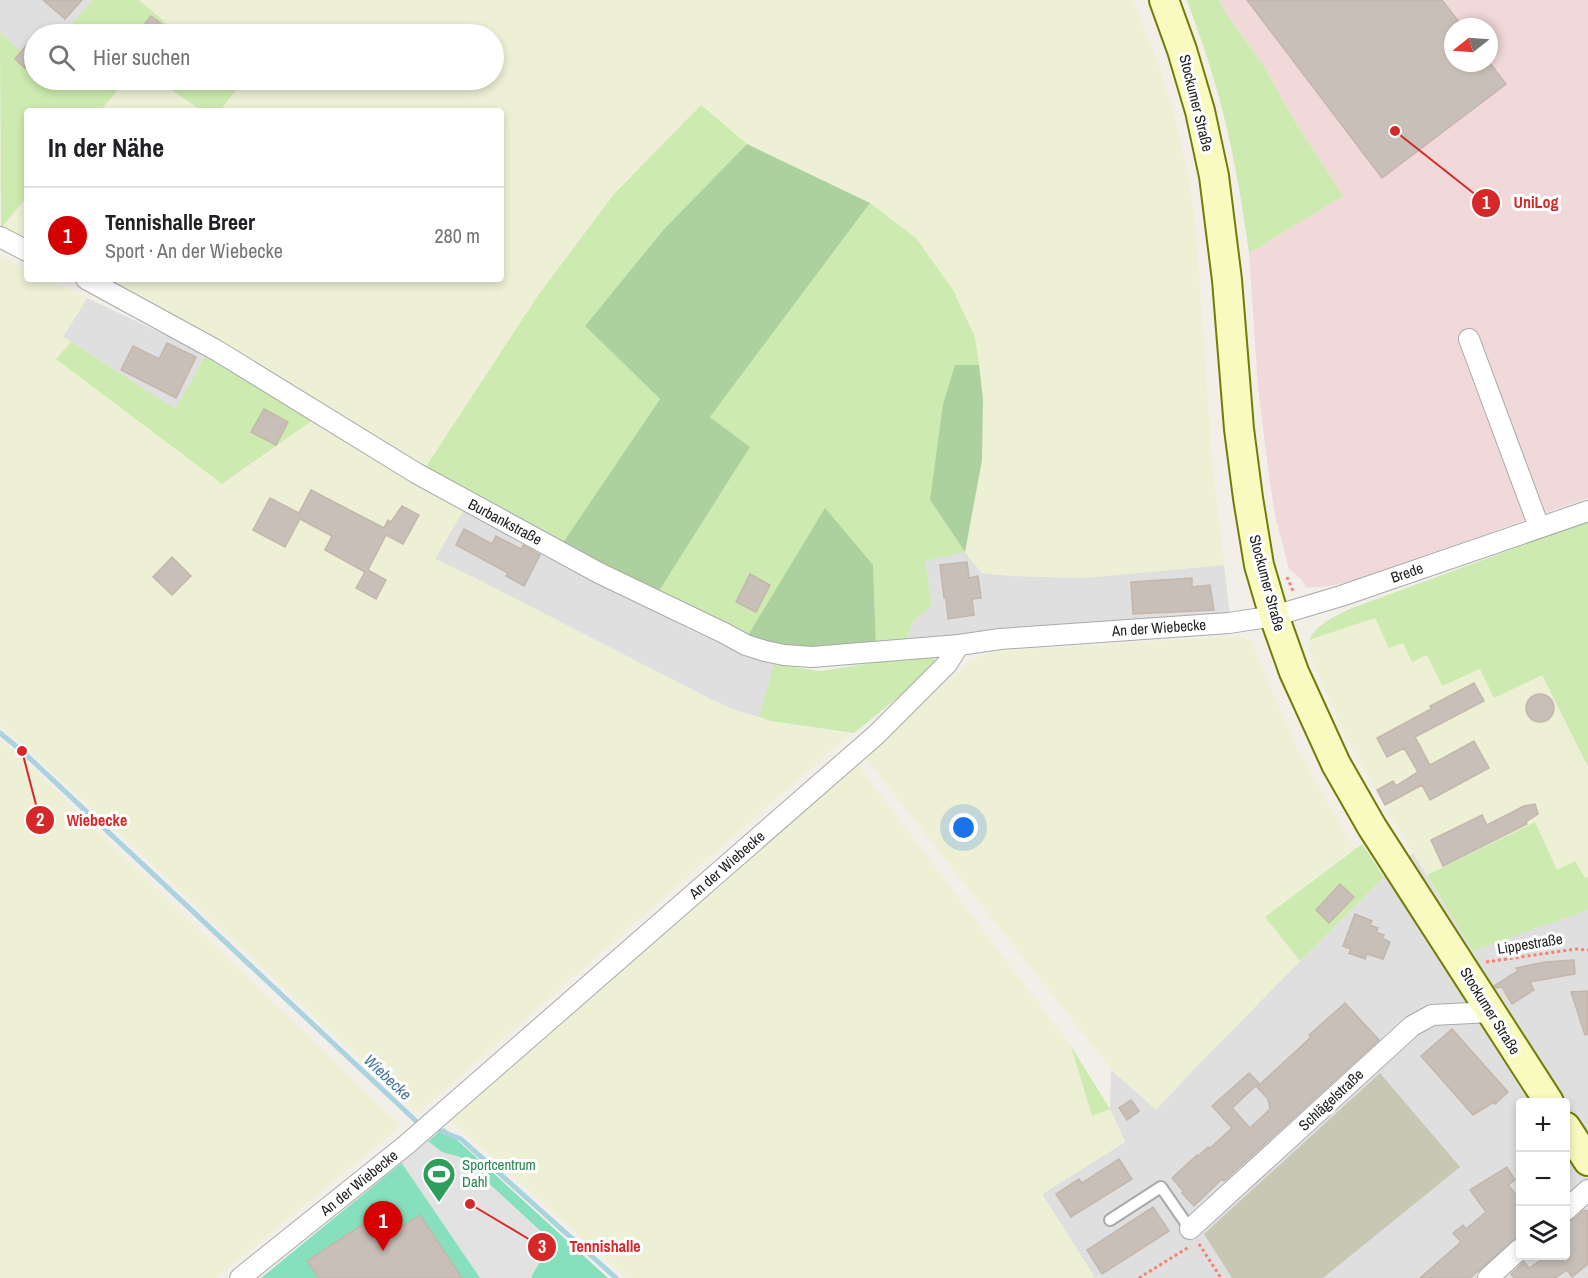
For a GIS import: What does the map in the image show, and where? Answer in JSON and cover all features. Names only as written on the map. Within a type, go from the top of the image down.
[{"type":"main road","name":"Stockumer Straße","points":[[1164,0],[1197,101],[1214,176],[1227,280],[1239,429],[1248,498],[1259,565],[1274,616],[1294,672],[1336,764],[1372,827],[1546,1098]]},
{"type":"main road","points":[[1570,1133],[1588,1161]]},
{"type":"street","points":[[0,237],[24,249]]},
{"type":"street","name":"Burbankstraße","points":[[91,282],[216,350],[416,473],[599,573],[746,645],[784,655],[812,657],[959,645]]},
{"type":"street","points":[[1469,339],[1539,527]]},
{"type":"street","name":"Brede","points":[[1274,616],[1341,596],[1588,511]]},
{"type":"street","name":"An der Wiebecke","points":[[240,1278],[406,1145],[877,734],[947,664],[959,645],[1000,639],[1229,623],[1274,616]]},
{"type":"street","name":"Schlägelstraße","points":[[1190,1229],[1412,1026],[1432,1015],[1491,1012]]},
{"type":"street","points":[[1570,1206],[1588,1190]]},
{"type":"street","points":[[1488,1278],[1516,1253]]},
{"type":"lane","points":[[1110,1221],[1161,1186],[1190,1229]]},
{"type":"path","name":"Lippestraße","points":[[1487,962],[1576,949],[1588,950]]},
{"type":"path","points":[[1139,1278],[1198,1241],[1221,1278]]},
{"type":"shaded area","points":[[0,0],[92,0],[72,24],[24,24],[24,53],[0,33]]},
{"type":"shaded area","points":[[139,0],[1133,0],[1156,58],[1175,118],[1189,179],[1196,231],[1212,459],[1224,565],[1083,578],[982,573],[965,552],[981,460],[983,399],[975,337],[870,203],[747,144],[701,105],[614,194],[539,294],[425,468],[106,282],[504,282],[504,108],[222,108],[236,90],[504,90],[504,24],[167,24]]},
{"type":"shaded area","points":[[1219,0],[1588,0],[1588,498],[1356,580],[1330,586],[1306,588],[1302,580],[1289,569],[1275,516],[1269,476],[1258,388],[1249,253],[1342,196],[1297,125],[1265,68]]},
{"type":"shaded area","points":[[118,90],[172,90],[198,108],[103,108]]},
{"type":"shaded area","points":[[24,201],[24,240],[1,228]]},
{"type":"shaded area","points":[[0,256],[24,268],[24,282],[53,282],[87,298],[63,336],[71,342],[57,359],[222,484],[313,420],[463,511],[435,559],[737,711],[770,721],[850,734],[418,1113],[0,725]]},
{"type":"shaded area","points":[[87,298],[206,354],[176,409],[63,337]]},
{"type":"shaded area","points":[[463,511],[690,630],[758,660],[774,664],[759,717],[737,711],[712,700],[434,559]]},
{"type":"shaded area","points":[[965,552],[982,573],[1013,576],[1083,578],[1224,565],[1230,616],[906,639],[913,622],[932,605],[925,561]]},
{"type":"shaded area","points":[[1375,618],[1389,648],[1403,642],[1427,655],[1480,669],[1494,698],[1542,675],[1588,767],[1588,877],[1557,870],[1535,822],[1427,875],[1381,800],[1346,736],[1308,647],[1309,640]]},
{"type":"shaded area","points":[[1236,636],[1249,640],[1253,645],[1297,748],[1354,849],[1265,917],[1300,961],[1156,1110],[1111,1069],[864,756],[967,664],[982,655],[998,651]]},
{"type":"shaded area","points":[[0,740],[18,754],[401,1126],[216,1278],[0,1278]]},
{"type":"shaded area","points":[[857,764],[1071,1046],[1092,1116],[1110,1109],[1125,1142],[1042,1194],[1095,1278],[627,1278],[450,1120]]},
{"type":"shaded area","points":[[1413,853],[1473,950],[1588,910],[1588,1278],[1095,1278],[1042,1194],[1125,1142],[1110,1109],[1111,1070],[1156,1109],[1384,877]]},
{"type":"shaded area","points":[[1380,1073],[1460,1167],[1323,1278],[1232,1278],[1204,1234]]},
{"type":"shaded area","points":[[428,1141],[442,1152],[460,1157],[556,1245],[542,1259],[532,1278],[480,1278],[401,1162]]},
{"type":"green space","points":[[92,0],[139,0],[167,24],[72,24]]},
{"type":"green space","points":[[1187,0],[1219,0],[1265,68],[1297,125],[1343,196],[1249,253],[1226,123]]},
{"type":"green space","points":[[0,33],[24,53],[24,90],[118,90],[103,108],[24,108],[24,201],[1,228]]},
{"type":"green space","points":[[172,90],[236,90],[222,108],[198,108]]},
{"type":"green space","points":[[701,105],[747,144],[664,229],[585,326],[660,399],[562,544],[425,468],[539,294],[614,194]]},
{"type":"green space","points":[[747,144],[870,203],[710,417],[750,447],[659,591],[562,544],[660,399],[585,326],[664,229]]},
{"type":"green space","points":[[870,203],[916,238],[953,290],[975,337],[979,365],[955,365],[930,500],[965,552],[925,561],[932,605],[913,622],[906,639],[876,643],[873,566],[747,637],[659,591],[750,447],[710,417]]},
{"type":"green space","points":[[71,342],[176,409],[206,354],[313,420],[222,484],[56,359]]},
{"type":"green space","points":[[955,365],[979,365],[983,399],[982,460],[965,552],[930,500],[943,404]]},
{"type":"green space","points":[[825,508],[873,565],[876,643],[809,648],[784,647],[747,637]]},
{"type":"green space","points":[[1588,521],[1588,767],[1542,675],[1494,698],[1480,669],[1442,686],[1427,655],[1412,662],[1403,643],[1389,648],[1375,618],[1309,640],[1320,626],[1347,610]]},
{"type":"green space","points":[[931,655],[937,666],[854,733],[770,721],[759,717],[774,664],[820,671]]},
{"type":"green space","points":[[1535,822],[1557,870],[1575,861],[1585,878],[1588,877],[1588,910],[1473,951],[1427,875]]},
{"type":"green space","points":[[1362,844],[1384,877],[1300,961],[1265,917]]},
{"type":"green space","points":[[1071,1046],[1110,1109],[1092,1116]]},
{"type":"green space","name":"Sportcentrum Dahl","points":[[444,1128],[608,1278],[261,1278]]},
{"type":"building","points":[[43,0],[82,0],[65,19]]},
{"type":"building","points":[[1247,0],[1442,0],[1456,18],[1444,18],[1444,72],[1497,72],[1506,84],[1382,178]]},
{"type":"building","points":[[151,16],[162,24],[145,24]]},
{"type":"building","points":[[24,48],[24,67],[15,59]]},
{"type":"building","points":[[167,343],[196,357],[176,398],[121,370],[133,346],[159,359]]},
{"type":"building","points":[[264,409],[288,422],[276,445],[251,432]]},
{"type":"building","points":[[311,490],[384,528],[388,520],[391,522],[402,506],[419,515],[403,544],[386,535],[368,570],[386,580],[376,599],[356,588],[365,572],[325,550],[332,536],[300,519],[285,547],[253,530],[270,498],[299,513]]},
{"type":"building","points":[[464,529],[492,544],[496,536],[521,549],[523,545],[540,555],[524,586],[506,576],[508,573],[456,545]]},
{"type":"building","points":[[172,557],[191,576],[172,595],[153,577]]},
{"type":"building","points":[[967,562],[969,578],[978,576],[981,598],[972,599],[974,615],[948,619],[940,565]]},
{"type":"building","points":[[750,574],[770,585],[756,612],[736,602]]},
{"type":"building","points":[[1192,578],[1192,587],[1210,585],[1214,610],[1133,614],[1131,582]]},
{"type":"building","points":[[1474,683],[1484,701],[1415,737],[1430,765],[1474,741],[1489,768],[1430,800],[1422,785],[1385,805],[1377,790],[1393,781],[1396,786],[1418,772],[1404,748],[1387,757],[1377,738]]},
{"type":"building","points":[[1540,694],[1550,698],[1554,708],[1550,718],[1540,722],[1530,718],[1526,708],[1530,698]]},
{"type":"building","points":[[1535,804],[1538,814],[1526,822],[1527,824],[1443,866],[1431,840],[1482,815],[1487,825],[1524,806]]},
{"type":"building","points":[[1340,884],[1354,897],[1329,923],[1316,910]]},
{"type":"building","points":[[1355,914],[1372,921],[1370,925],[1378,928],[1376,932],[1384,935],[1382,938],[1390,942],[1383,959],[1367,954],[1365,959],[1349,953],[1351,949],[1343,946]]},
{"type":"building","points":[[1574,960],[1575,974],[1530,982],[1534,990],[1512,1004],[1502,987],[1494,986],[1518,971],[1516,968],[1545,962]]},
{"type":"building","points":[[1588,991],[1588,1034],[1585,1035],[1571,992]]},
{"type":"building","points":[[1345,1003],[1379,1040],[1194,1206],[1172,1178],[1232,1128],[1212,1106],[1249,1073],[1259,1083],[1232,1108],[1250,1128],[1270,1109],[1268,1099],[1257,1087]]},
{"type":"building","points":[[1452,1029],[1508,1092],[1495,1104],[1494,1102],[1473,1115],[1421,1056]]},
{"type":"building","points":[[1131,1100],[1139,1111],[1127,1120],[1119,1108]]},
{"type":"building","points":[[1119,1159],[1132,1179],[1071,1217],[1056,1194],[1079,1179],[1082,1183]]},
{"type":"building","points":[[1507,1167],[1515,1180],[1508,1185],[1516,1194],[1516,1238],[1470,1278],[1420,1278],[1461,1242],[1453,1233],[1463,1225],[1466,1229],[1486,1212],[1470,1190]]},
{"type":"building","points":[[1153,1207],[1169,1231],[1102,1274],[1087,1250]]},
{"type":"building","points":[[386,1209],[399,1229],[420,1215],[462,1278],[319,1278],[307,1261]]},
{"type":"building","points":[[1584,1210],[1588,1211],[1588,1264],[1572,1277],[1567,1270],[1555,1278],[1514,1278],[1511,1274],[1524,1262],[1529,1268],[1541,1260],[1570,1260],[1570,1220]]},
{"type":"waterway","name":"Wiebecke","points":[[0,733],[22,751],[416,1121]]},
{"type":"waterway","name":"Wiebecke","points":[[436,1129],[461,1139],[616,1278]]},
{"type":"place","name":"UniLog","points":[[1395,131]]},
{"type":"place","name":"Wiebecke","points":[[22,751]]},
{"type":"place","name":"Sportcentrum Dahl","points":[[439,1203]]},
{"type":"place","name":"Tennishalle","points":[[470,1204]]},
{"type":"place","name":"Tennishalle Breer","points":[[383,1251]]}]
